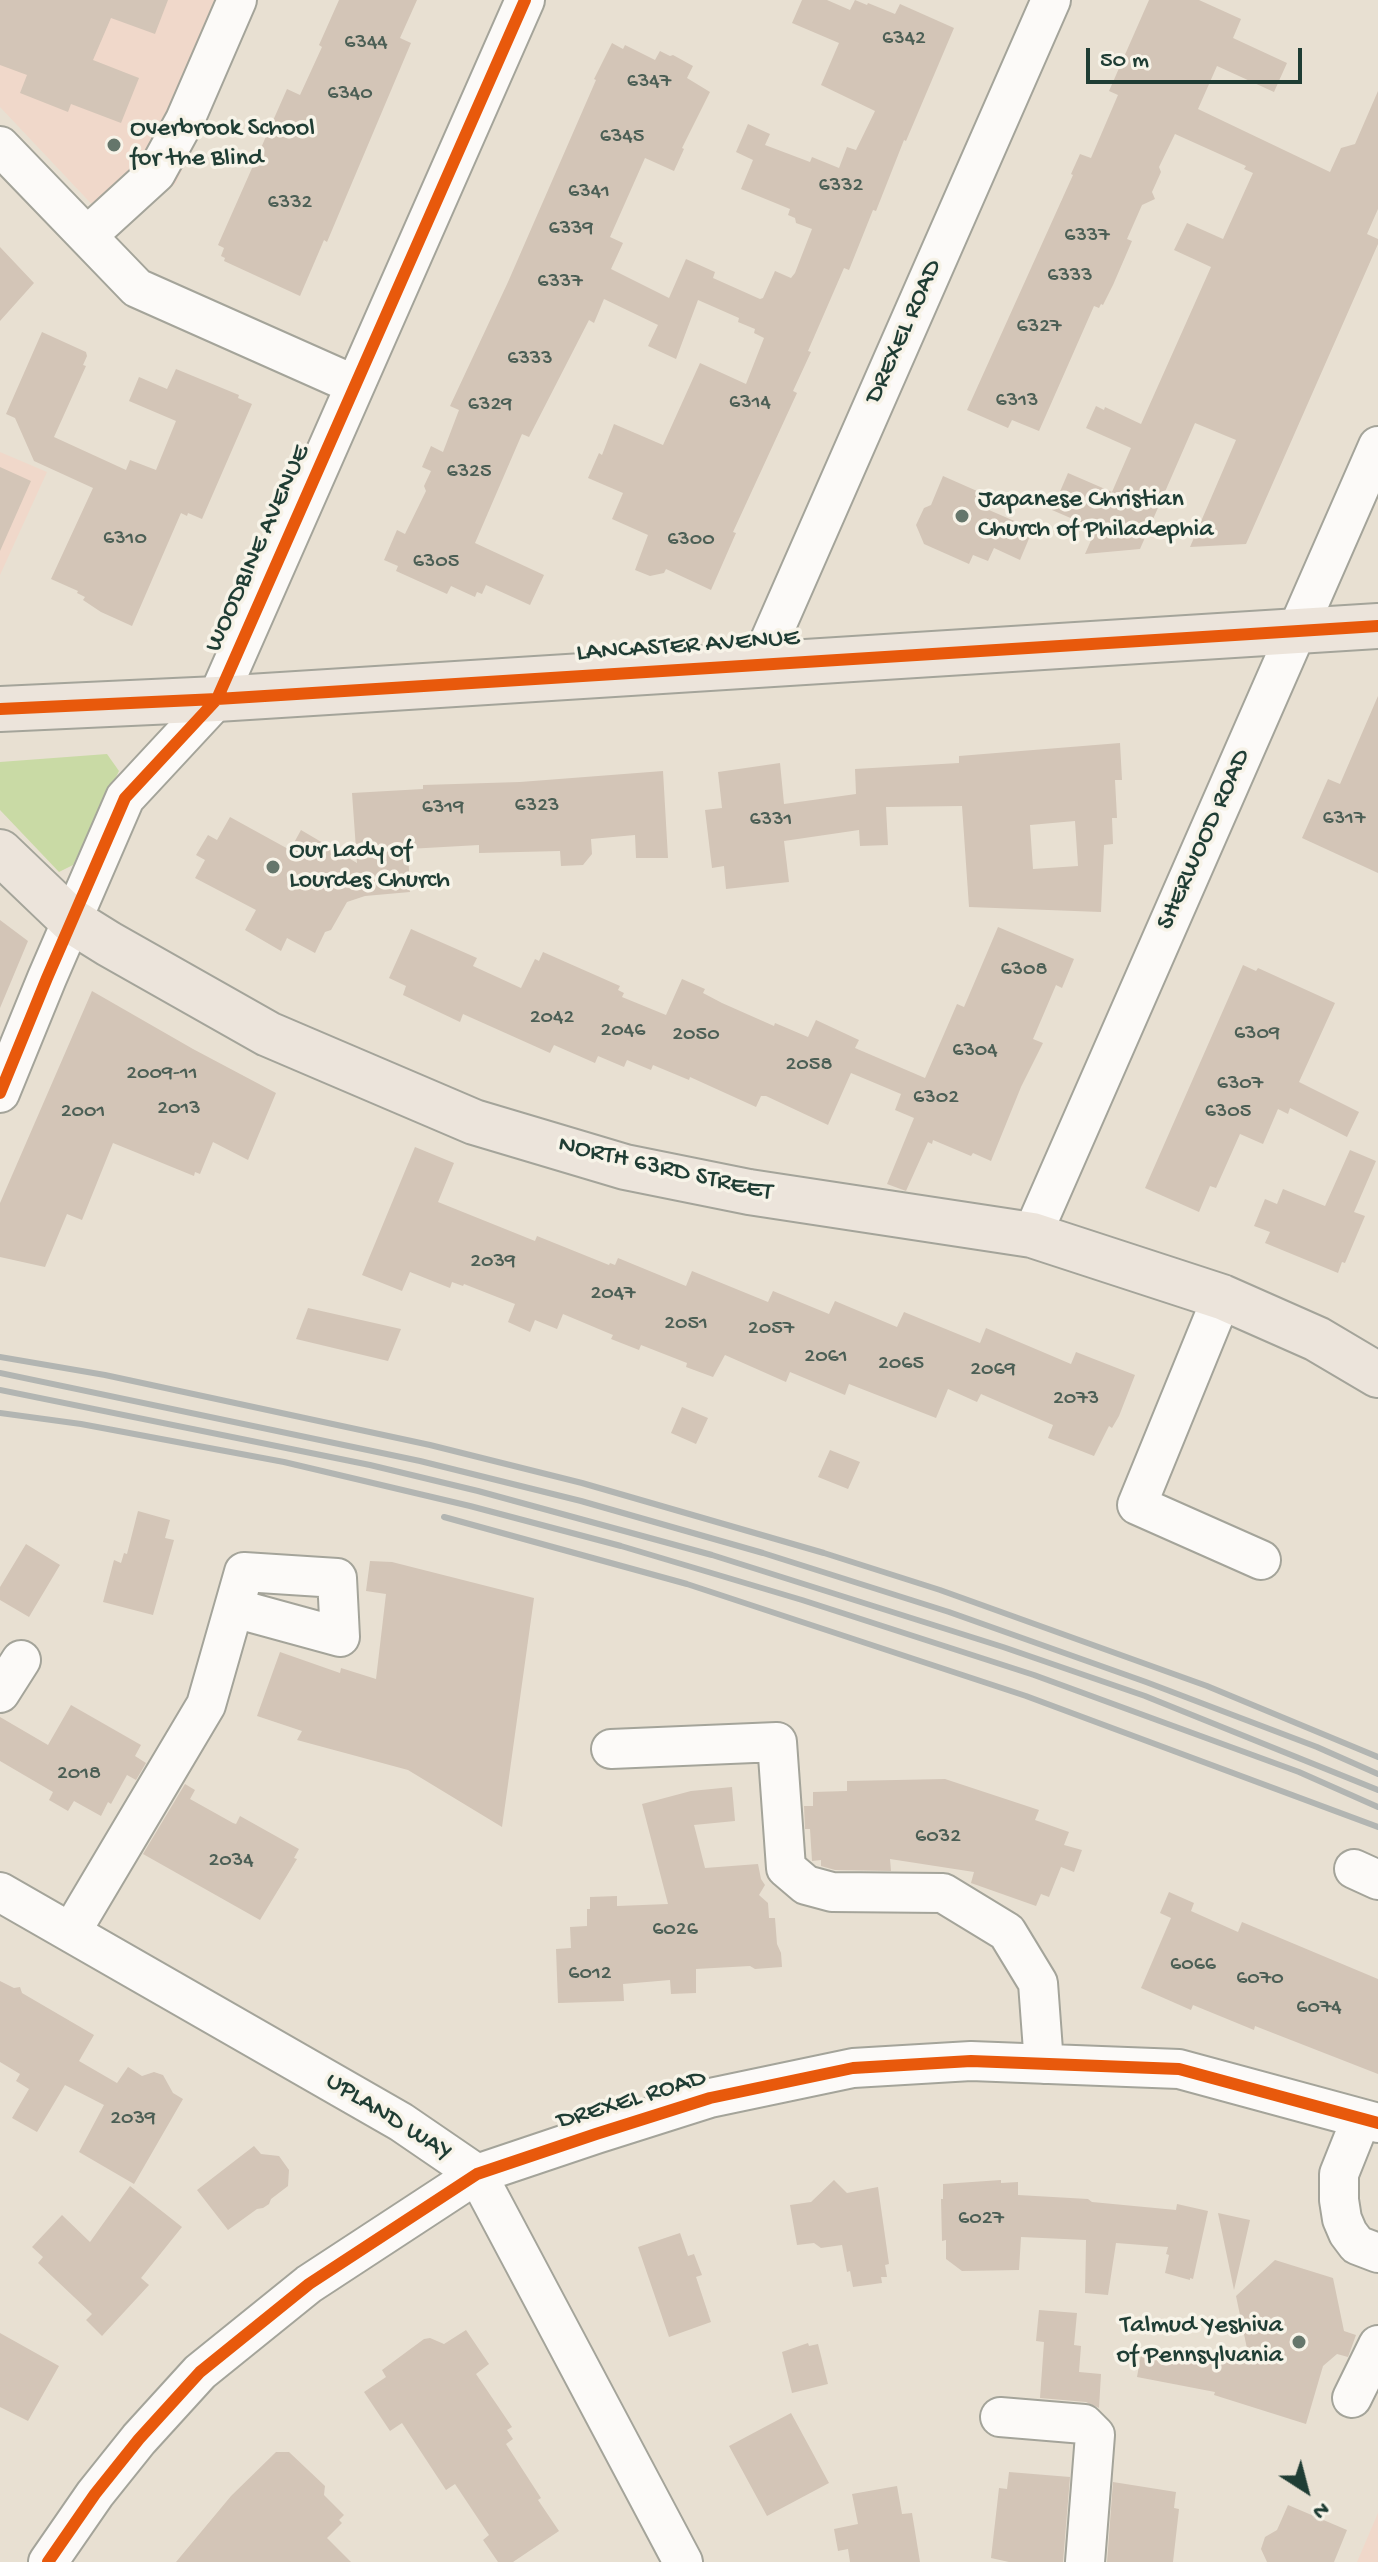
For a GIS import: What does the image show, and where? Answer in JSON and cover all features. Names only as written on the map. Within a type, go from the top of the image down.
[{"type":"main road","name":"LANCASTER AVENUE","points":[[0,709],[217,699],[1378,626]]},
{"type":"main road","name":"NORTH 63RD STREET","points":[[0,852],[72,921],[268,1034],[474,1122],[625,1167],[749,1192],[1032,1235],[1222,1297],[1317,1339],[1378,1375]]},
{"type":"street","points":[[87,236],[156,173],[185,120],[237,0]]},
{"type":"street","name":"WOODBINE AVENUE","points":[[0,1093],[125,798],[217,699],[525,0]]},
{"type":"street","name":"DREXEL ROAD","points":[[759,665],[1051,0]]},
{"type":"street","points":[[0,146],[137,288],[355,385]]},
{"type":"street","name":"SHERWOOD ROAD","points":[[1032,1235],[1378,446]]},
{"type":"street","points":[[1222,1297],[1137,1505],[1261,1560]]},
{"type":"street","points":[[71,1932],[206,1705],[234,1608]]},
{"type":"street","points":[[0,1693],[21,1660]]},
{"type":"street","points":[[611,1749],[777,1742],[786,1868],[806,1885],[832,1892],[943,1893],[1007,1932],[1038,1983],[1044,2064]]},
{"type":"street","name":"UPLAND WAY","points":[[0,1892],[401,2122],[477,2174],[683,2562]]},
{"type":"street","name":"DREXEL ROAD","points":[[48,2562],[95,2494],[139,2439],[200,2372],[309,2284],[477,2174],[710,2098],[853,2068],[971,2061],[1179,2069],[1370,2121]]},
{"type":"street","points":[[1370,2121],[1339,2174],[1339,2200],[1348,2233],[1357,2245],[1378,2253]]},
{"type":"street","points":[[1352,2398],[1378,2345]]},
{"type":"street","points":[[1000,2417],[1084,2424],[1095,2435],[1085,2562]]},
{"type":"shaded area","name":"Overbrook School for the Blind","points":[[0,0],[257,0],[176,183],[118,232],[0,107]]},
{"type":"shaded area","points":[[0,452],[47,472],[0,575]]},
{"type":"shaded area","points":[[1378,2513],[1378,2562],[1357,2562]]},
{"type":"green space","points":[[107,754],[119,771],[73,865],[59,872],[0,810],[0,762]]},
{"type":"building","points":[[0,0],[168,0],[155,34],[111,18],[93,60],[139,78],[121,123],[71,104],[68,112],[20,93],[27,75],[0,65]]},
{"type":"building","points":[[339,0],[417,0],[400,38],[411,43],[327,242],[324,240],[300,296],[224,261],[225,258],[221,256],[224,248],[218,245],[287,89],[300,95]]},
{"type":"building","points":[[802,0],[827,0],[850,10],[855,0],[895,14],[900,4],[954,28],[876,211],[873,210],[849,270],[844,268],[808,351],[811,352],[793,391],[797,393],[733,532],[736,533],[711,590],[666,569],[664,573],[650,576],[635,570],[648,535],[612,519],[623,493],[588,478],[599,453],[602,455],[614,424],[663,445],[700,363],[746,384],[764,338],[754,333],[755,329],[738,322],[739,318],[698,300],[676,359],[648,346],[658,325],[604,299],[594,323],[589,320],[529,437],[522,434],[475,543],[544,575],[530,605],[486,585],[482,594],[477,592],[475,597],[451,586],[447,594],[396,571],[398,566],[384,560],[397,530],[405,534],[426,491],[424,486],[431,471],[422,467],[431,446],[443,452],[459,410],[450,406],[508,282],[612,43],[623,49],[625,45],[655,60],[660,51],[673,55],[693,66],[687,78],[710,92],[674,171],[645,158],[610,237],[623,243],[611,269],[669,298],[686,259],[715,272],[713,278],[760,299],[775,271],[791,278],[795,273],[812,229],[796,223],[795,218],[788,215],[790,209],[741,189],[753,160],[736,152],[748,124],[770,134],[765,145],[810,162],[812,157],[839,168],[847,147],[856,150],[875,111],[821,85],[839,43],[792,23]]},
{"type":"building","points":[[1149,0],[1199,0],[1241,19],[1233,38],[1287,63],[1274,92],[1217,66],[1198,109],[1330,172],[1341,148],[1355,144],[1378,91],[1378,209],[1367,234],[1378,239],[1378,244],[1246,544],[1190,547],[1236,440],[1195,423],[1140,549],[1085,554],[1096,529],[1052,510],[1068,473],[1112,492],[1131,448],[1086,428],[1096,406],[1104,410],[1105,407],[1141,424],[1211,267],[1174,250],[1187,223],[1223,239],[1253,173],[1244,169],[1246,166],[1175,134],[1159,167],[1161,172],[1152,192],[1155,199],[1142,205],[1127,239],[1132,241],[1113,285],[1103,305],[1099,308],[1094,306],[1039,431],[1012,420],[1008,428],[967,410],[1080,154],[1091,158],[1118,95],[1109,91]]},
{"type":"building","points":[[0,247],[34,283],[0,321]]},
{"type":"building","points":[[42,332],[86,352],[87,356],[83,365],[86,366],[54,437],[126,470],[130,460],[156,470],[176,421],[129,401],[139,377],[167,389],[176,369],[239,395],[238,398],[252,404],[202,519],[181,513],[132,626],[101,612],[83,600],[85,597],[78,591],[51,579],[93,488],[34,461],[15,418],[6,414]]},
{"type":"building","points":[[0,467],[31,481],[0,551]]},
{"type":"building","name":"Japanese Christian Church of Philadephia","points":[[943,476],[977,491],[982,507],[1033,529],[1020,560],[994,548],[988,561],[973,555],[969,564],[924,544],[916,525],[924,508],[931,505]]},
{"type":"building","points":[[1378,696],[1378,873],[1302,838],[1328,779],[1340,784]]},
{"type":"building","points":[[1120,743],[1122,780],[1115,780],[1117,818],[1112,818],[1113,844],[1104,845],[1101,912],[969,907],[962,806],[886,807],[888,845],[860,846],[859,830],[784,841],[789,882],[726,889],[724,866],[712,868],[705,810],[722,808],[718,772],[780,763],[784,804],[856,794],[855,769],[959,763],[959,756]],"holes":[[[1075,821],[1078,866],[1033,869],[1030,825]]]},
{"type":"building","points":[[663,771],[668,858],[636,858],[635,835],[591,839],[592,854],[583,865],[561,866],[560,851],[479,853],[479,845],[408,849],[410,892],[365,896],[347,902],[331,930],[325,932],[315,953],[287,938],[281,951],[245,930],[256,910],[195,878],[205,860],[196,855],[208,835],[217,840],[230,817],[290,850],[301,830],[357,863],[352,793],[423,789],[423,785],[520,782]]},
{"type":"building","points":[[0,920],[28,941],[0,1008]]},
{"type":"building","points":[[998,927],[1074,959],[1062,988],[1056,985],[1033,1039],[1043,1043],[991,1161],[933,1140],[932,1144],[928,1142],[906,1191],[887,1184],[914,1118],[895,1110],[901,1094],[851,1073],[828,1125],[766,1096],[761,1096],[756,1107],[690,1077],[689,1080],[653,1065],[651,1070],[627,1060],[624,1067],[598,1056],[595,1063],[554,1045],[550,1053],[463,1014],[460,1022],[403,995],[406,986],[389,978],[411,929],[477,958],[473,966],[521,988],[535,959],[539,961],[543,952],[620,986],[618,990],[624,993],[622,997],[666,1015],[682,979],[705,989],[703,993],[722,1003],[808,1037],[816,1020],[859,1040],[855,1048],[925,1078],[957,1004],[964,1007]]},
{"type":"building","points":[[1243,965],[1256,971],[1258,968],[1335,1003],[1299,1082],[1359,1112],[1347,1137],[1290,1108],[1288,1114],[1278,1109],[1263,1144],[1240,1134],[1216,1188],[1210,1186],[1199,1212],[1145,1188]]},
{"type":"building","points":[[92,991],[276,1093],[248,1160],[213,1142],[200,1174],[195,1172],[194,1176],[113,1143],[82,1220],[67,1214],[45,1267],[0,1257],[0,1203]]},
{"type":"building","points":[[415,1147],[454,1163],[438,1202],[535,1241],[537,1236],[609,1265],[615,1265],[618,1258],[686,1286],[692,1271],[768,1302],[773,1291],[829,1314],[835,1301],[897,1327],[904,1312],[980,1343],[986,1328],[1071,1364],[1076,1352],[1135,1375],[1119,1416],[1112,1428],[1109,1426],[1094,1456],[1048,1438],[1053,1425],[981,1394],[977,1402],[948,1389],[936,1418],[849,1384],[845,1395],[790,1372],[786,1382],[725,1355],[713,1377],[641,1345],[639,1350],[611,1339],[613,1335],[563,1314],[557,1329],[535,1320],[530,1332],[508,1322],[515,1304],[464,1284],[452,1282],[450,1288],[410,1272],[402,1291],[362,1275]]},
{"type":"building","points":[[1350,1150],[1376,1161],[1354,1212],[1365,1216],[1338,1273],[1265,1243],[1270,1232],[1254,1226],[1265,1199],[1277,1204],[1283,1189],[1325,1206]]},
{"type":"building","points":[[308,1308],[401,1329],[388,1361],[296,1339]]},
{"type":"building","points":[[682,1407],[708,1418],[696,1444],[671,1433]]},
{"type":"building","points":[[830,1450],[860,1462],[848,1489],[818,1477]]},
{"type":"building","points":[[138,1511],[170,1520],[165,1538],[174,1540],[153,1615],[103,1602],[114,1560],[121,1563],[124,1553],[127,1554]]},
{"type":"building","points":[[26,1544],[60,1565],[29,1617],[0,1600],[0,1587]]},
{"type":"building","points":[[370,1561],[392,1562],[534,1598],[502,1827],[408,1770],[297,1740],[302,1731],[257,1716],[280,1652],[340,1673],[341,1668],[376,1679],[386,1594],[366,1591]]},
{"type":"building","points":[[71,1705],[141,1745],[135,1756],[146,1763],[136,1780],[127,1775],[101,1816],[74,1801],[68,1811],[49,1800],[53,1792],[0,1761],[0,1717],[48,1745]]},
{"type":"building","points":[[945,1779],[1039,1810],[1035,1820],[1069,1832],[1064,1845],[1082,1850],[1074,1872],[1061,1867],[1049,1897],[1041,1894],[1036,1906],[971,1883],[974,1872],[890,1859],[891,1871],[835,1870],[821,1866],[821,1860],[812,1861],[810,1829],[805,1829],[804,1806],[813,1806],[813,1792],[847,1791],[847,1781]]},
{"type":"building","points":[[185,1784],[195,1790],[190,1799],[233,1823],[236,1824],[240,1816],[299,1849],[294,1858],[297,1859],[260,1920],[143,1854]]},
{"type":"building","points":[[732,1787],[735,1821],[694,1825],[705,1868],[758,1864],[765,1885],[759,1895],[768,1903],[769,1918],[775,1918],[782,1967],[696,1969],[696,1993],[671,1994],[670,1980],[623,1984],[624,2001],[558,2003],[556,1949],[571,1948],[570,1927],[587,1926],[590,1897],[617,1896],[617,1906],[668,1904],[642,1804],[691,1791]]},
{"type":"building","points":[[1169,1892],[1194,1903],[1191,1911],[1238,1932],[1242,1922],[1378,1979],[1378,2074],[1255,2026],[1254,2030],[1193,2005],[1191,2010],[1141,1988],[1171,1918],[1160,1913]]},
{"type":"building","points":[[0,1981],[14,1988],[20,1987],[22,1993],[94,2035],[79,2061],[117,2083],[128,2067],[142,2076],[154,2072],[163,2075],[173,2093],[183,2099],[134,2184],[79,2152],[104,2105],[65,2085],[37,2132],[12,2118],[29,2089],[16,2081],[20,2074],[0,2062]]},
{"type":"building","points":[[254,2146],[261,2154],[279,2156],[289,2170],[288,2186],[269,2204],[228,2230],[197,2190]]},
{"type":"building","points":[[834,2180],[847,2193],[878,2187],[889,2264],[885,2265],[887,2277],[881,2277],[882,2283],[853,2287],[842,2245],[821,2248],[814,2243],[797,2245],[790,2205],[811,2202]]},
{"type":"building","points":[[1001,2180],[1001,2183],[1018,2182],[1018,2195],[1088,2199],[1092,2202],[1176,2210],[1177,2204],[1208,2211],[1193,2279],[1165,2273],[1168,2247],[1116,2243],[1108,2295],[1085,2293],[1086,2240],[1021,2237],[1019,2270],[962,2271],[946,2259],[946,2240],[942,2241],[943,2184]]},
{"type":"building","points":[[130,2186],[182,2227],[141,2278],[149,2285],[102,2336],[86,2320],[92,2314],[38,2263],[43,2257],[32,2247],[62,2215],[90,2242]]},
{"type":"building","points":[[1218,2213],[1250,2220],[1234,2290]]},
{"type":"building","points":[[680,2233],[688,2256],[694,2254],[702,2275],[696,2277],[711,2322],[669,2337],[638,2247]]},
{"type":"building","name":"Talmud Yeshiva of Pennsylvania","points":[[1275,2260],[1333,2278],[1344,2331],[1356,2335],[1348,2357],[1337,2354],[1323,2366],[1306,2424],[1214,2395],[1215,2392],[1137,2377],[1142,2349],[1223,2364],[1227,2352],[1249,2358],[1236,2296]]},
{"type":"building","points":[[1039,2310],[1077,2313],[1074,2345],[1081,2346],[1079,2372],[1101,2374],[1099,2408],[1086,2402],[1040,2398],[1044,2342],[1036,2341]]},
{"type":"building","points":[[466,2330],[489,2364],[476,2374],[512,2427],[507,2430],[513,2439],[506,2444],[559,2531],[513,2562],[498,2562],[483,2540],[489,2535],[455,2484],[446,2490],[402,2423],[390,2431],[364,2392],[386,2377],[382,2370],[424,2339],[430,2338],[444,2344]]},
{"type":"building","points":[[0,2333],[59,2366],[28,2421],[0,2407]]},
{"type":"building","points":[[808,2343],[809,2346],[818,2344],[828,2384],[792,2393],[782,2352]]},
{"type":"building","points":[[791,2413],[829,2483],[767,2516],[729,2446]]},
{"type":"building","points":[[276,2452],[289,2452],[325,2486],[324,2495],[344,2515],[339,2520],[342,2523],[327,2538],[351,2562],[176,2562],[231,2496]]},
{"type":"building","points":[[1009,2472],[1070,2477],[1063,2562],[1009,2562],[991,2558],[999,2488],[1007,2489]]},
{"type":"building","points":[[1113,2482],[1176,2492],[1174,2508],[1179,2509],[1173,2562],[1107,2562]]},
{"type":"building","points":[[897,2486],[902,2514],[912,2513],[920,2562],[850,2562],[848,2549],[838,2551],[834,2529],[858,2524],[852,2494]]},
{"type":"building","points":[[1288,2505],[1347,2530],[1334,2562],[1267,2562],[1261,2549],[1265,2537],[1277,2530]]},
{"type":"railway","points":[[0,1357],[105,1375],[430,1445],[582,1483],[824,1553],[940,1590],[1207,1686],[1378,1757]]},
{"type":"railway","points":[[0,1373],[420,1461],[581,1501],[763,1553],[949,1612],[1146,1682],[1317,1747],[1378,1774]]},
{"type":"railway","points":[[0,1390],[370,1465],[712,1555],[1003,1647],[1145,1696],[1378,1790]]},
{"type":"railway","points":[[0,1413],[81,1424],[284,1462],[621,1546],[802,1600],[1034,1675],[1299,1772],[1378,1807]]},
{"type":"railway","points":[[444,1517],[687,1584],[1026,1696],[1378,1827]]},
{"type":"cycle path","points":[[0,1093],[125,798],[217,699],[525,0]]},
{"type":"cycle path","points":[[0,709],[217,699],[1378,626]]},
{"type":"cycle path","points":[[48,2562],[95,2494],[139,2439],[200,2372],[309,2284],[477,2174],[596,2134],[710,2098],[853,2068],[971,2061],[1179,2069],[1378,2123]]},
{"type":"place","name":"Overbrook School for the Blind","points":[[114,145]]},
{"type":"place","name":"Japanese Christian Church of Philadephia","points":[[962,516]]},
{"type":"place","name":"Our Lady of Lourdes Church","points":[[273,867]]},
{"type":"place","name":"Talmud Yeshiva of Pennsylvania","points":[[1299,2342]]}]
